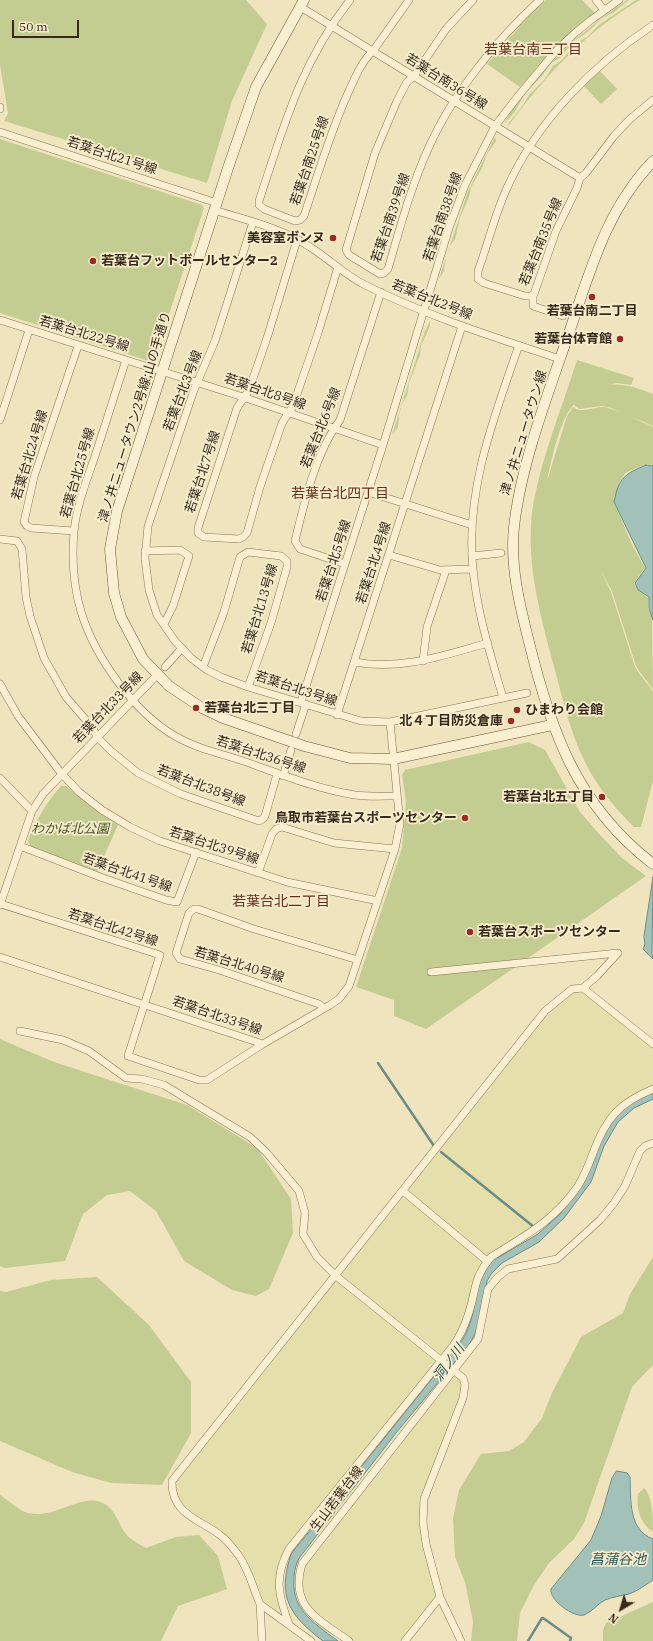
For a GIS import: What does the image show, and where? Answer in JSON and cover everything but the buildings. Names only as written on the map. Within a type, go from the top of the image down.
[{"type":"street","name":"若葉台南25号線","points":[[350,0],[318,46],[293,100],[259,201],[260,207],[295,222],[302,219],[343,104],[367,56],[373,51],[409,0]]},
{"type":"street","name":"若葉台南39号線","points":[[473,0],[446,29],[414,76],[407,82],[382,134],[346,245],[349,255],[380,274],[384,273],[388,269],[421,166],[438,127],[454,101],[500,40],[540,0]]},
{"type":"street","points":[[596,0],[604,10]]},
{"type":"street","name":"若葉台南38号線","points":[[425,311],[449,228],[464,185],[495,126],[519,94],[555,52],[604,10],[619,0]]},
{"type":"street","name":"若葉台南36号線","points":[[302,3],[331,26],[580,178]]},
{"type":"street","name":"津ノ井ニュータウン2号線;山の手通り","points":[[302,3],[256,87],[215,207],[118,511],[110,549],[114,593],[121,617],[143,659],[161,670],[186,699],[223,718],[304,746],[350,758],[394,759],[552,725]]},
{"type":"street","points":[[530,147],[565,100],[595,68],[629,41],[653,25]]},
{"type":"street","name":"若葉台南35号線","points":[[530,147],[507,188],[477,277],[484,283],[525,296],[533,295],[536,291],[558,226],[577,188],[580,178],[586,173],[619,130],[653,100]]},
{"type":"street","name":"若葉台北21号線","points":[[0,132],[215,207]]},
{"type":"street","name":"津ノ井ニュータウン線","points":[[653,161],[624,197],[601,240],[560,359],[518,494],[513,530],[517,594],[540,689],[561,747],[578,779],[597,809],[617,833],[653,864]]},
{"type":"street","name":"若葉台北2号線","points":[[215,207],[309,246],[364,284],[381,292],[462,326],[560,359]]},
{"type":"street","name":"若葉台北3号線","points":[[253,222],[215,341],[198,382],[148,526],[145,550],[149,590],[157,615],[191,658],[220,677],[304,703],[337,715],[361,721],[390,722],[527,693]]},
{"type":"street","name":"若葉台北7号線","points":[[297,240],[267,338],[249,390],[237,408],[219,457],[198,528],[200,535],[204,537],[239,539],[245,536],[260,487],[288,413],[293,406],[338,267]]},
{"type":"street","name":"若葉台北6号線","points":[[345,564],[300,549],[296,546],[295,541],[312,482],[333,429],[340,420],[381,292]]},
{"type":"street","points":[[533,295],[533,306],[563,316]]},
{"type":"street","name":"若葉台北5号線","points":[[296,734],[345,564],[425,311]]},
{"type":"street","name":"若葉台北22号線","points":[[0,320],[78,346],[162,371]]},
{"type":"street","name":"若葉台北4号線","points":[[337,715],[462,326]]},
{"type":"street","points":[[0,420],[29,330]]},
{"type":"street","points":[[502,698],[488,643],[473,569],[472,525],[474,497],[482,458],[519,345]]},
{"type":"street","name":"若葉台北24号線","points":[[74,531],[31,528],[24,522],[34,477],[78,346]]},
{"type":"street","name":"若葉台北25号線","points":[[126,360],[83,492],[74,531],[74,575],[79,609],[91,642],[132,700]]},
{"type":"street","name":"若葉台北8号線","points":[[162,371],[383,445]]},
{"type":"street","points":[[368,492],[405,505],[472,525]]},
{"type":"street","points":[[0,539],[14,540],[21,545],[26,597],[35,634],[44,658],[66,697],[93,728],[97,737]]},
{"type":"street","points":[[145,550],[180,550],[189,556],[173,606],[164,624]]},
{"type":"street","name":"若葉台北13号線","points":[[204,667],[224,612],[240,557],[248,552],[280,556],[287,561],[288,567],[271,623],[248,686]]},
{"type":"street","points":[[472,556],[501,554]]},
{"type":"street","points":[[389,555],[440,570],[473,569]]},
{"type":"street","points":[[423,661],[427,627],[446,570]]},
{"type":"street","points":[[355,662],[391,665],[423,661],[488,643]]},
{"type":"street","name":"若葉台北33号線","points":[[0,905],[32,811],[43,794],[61,773],[182,648]]},
{"type":"street","name":"若葉台北39号線","points":[[0,684],[18,716],[61,773],[85,797],[102,810],[130,827],[160,841],[258,873],[317,889],[378,901]]},
{"type":"street","name":"若葉台北36号線","points":[[132,700],[150,718],[175,736],[208,751],[258,766],[280,775],[355,795],[397,796]]},
{"type":"street","name":"若葉台北33号線","points":[[0,957],[263,1044],[339,999],[345,993],[358,960],[395,849],[400,824],[390,722]]},
{"type":"street","name":"若葉台北38号線","points":[[97,737],[111,751],[138,773],[181,794],[259,821],[265,816],[280,775]]},
{"type":"street","points":[[280,775],[291,750]]},
{"type":"street","points":[[0,778],[32,811]]},
{"type":"street","points":[[258,873],[272,834],[276,829],[282,827],[334,843],[395,849]]},
{"type":"street","name":"若葉台北41号線","points":[[20,846],[103,878],[166,900],[177,902],[196,852]]},
{"type":"street","name":"若葉台北42号線","points":[[0,905],[160,955],[128,1056],[199,1080],[207,1080],[263,1044]]},
{"type":"street","name":"若葉台北40号線","points":[[324,1008],[319,1004],[256,982],[180,959],[176,953],[189,913],[194,909],[198,909],[254,929],[358,960]]},
{"type":"street","points":[[262,1641],[260,1604],[250,1577],[239,1556],[222,1536],[181,1510],[172,1490],[172,1481],[545,1012],[572,989],[584,988],[618,953],[431,972]]},
{"type":"street","points":[[584,988],[653,1044]]},
{"type":"street","points":[[20,1031],[63,1040],[89,1051],[126,1078],[142,1079],[164,1085],[250,1137],[270,1156],[299,1191],[305,1213],[303,1234],[317,1257],[336,1276],[463,1378],[465,1385],[463,1398],[424,1499],[423,1522],[426,1544],[440,1597],[461,1641]]},
{"type":"street","points":[[289,1624],[282,1607],[278,1582],[282,1564],[289,1549],[324,1505],[336,1494],[461,1334],[468,1317],[475,1281],[487,1261],[491,1257],[543,1225],[564,1204],[578,1185],[606,1122],[621,1106],[635,1096],[653,1089]]},
{"type":"street","name":"生山若葉台線","points":[[348,1641],[317,1618],[307,1608],[299,1596],[297,1585],[302,1564],[478,1339],[488,1289],[498,1277],[508,1269],[557,1259],[586,1234],[614,1203],[625,1186],[640,1152],[645,1146],[653,1143]]},
{"type":"street","points":[[403,1191],[487,1261]]},
{"type":"street","points":[[405,1641],[440,1597]]},
{"type":"street","points":[[260,1604],[311,1641]]},
{"type":"shaded area","points":[[576,991],[582,991],[653,1046],[653,1086],[630,1096],[611,1112],[596,1137],[585,1167],[575,1186],[544,1221],[487,1258],[408,1191],[409,1188],[539,1025],[548,1011]]},
{"type":"shaded area","points":[[403,1196],[483,1260],[484,1263],[463,1323],[443,1355],[344,1279],[342,1275],[342,1272]]},
{"type":"shaded area","points":[[339,1281],[439,1360],[283,1557],[280,1613],[260,1597],[248,1564],[184,1507],[175,1491],[175,1486],[176,1481],[334,1282]]},
{"type":"shaded area","points":[[454,1374],[459,1378],[463,1387],[461,1397],[421,1513],[437,1596],[402,1641],[352,1641],[315,1611],[306,1601],[302,1588],[302,1572],[310,1558],[349,1509],[351,1504]]},
{"type":"green space","points":[[0,0],[246,0],[267,24],[232,101],[207,183],[4,121],[8,113],[0,65]]},
{"type":"green space","points":[[546,0],[582,0],[595,13],[555,47],[520,87],[487,64],[523,22]]},
{"type":"green space","points":[[629,0],[574,41],[560,58],[551,63],[575,40],[609,12]]},
{"type":"green space","points":[[636,0],[640,0],[602,26],[568,56],[537,89],[509,125],[508,124],[529,95],[544,80],[553,66],[562,60],[576,43],[587,37],[600,24]]},
{"type":"green space","points":[[551,63],[542,76],[526,92],[514,113],[504,123],[516,105],[529,87]]},
{"type":"green space","points":[[600,71],[617,89],[601,104],[584,86]]},
{"type":"green space","points":[[495,137],[496,141],[487,154],[482,168],[471,187],[469,197],[460,218],[455,239],[450,246],[446,258],[444,271],[439,279],[468,191]]},
{"type":"green space","name":"若葉台フットボールセンター2","points":[[0,139],[202,205],[204,208],[154,360],[152,362],[0,313]]},
{"type":"green space","points":[[430,321],[430,326],[421,346],[420,355],[409,383],[407,396],[403,402],[399,414],[398,427],[392,435],[425,331]]},
{"type":"green space","points":[[577,360],[634,378],[631,385],[617,383],[607,385],[625,385],[653,394],[653,426],[611,408],[602,406],[579,409],[574,405],[571,408],[561,427],[547,481],[567,416],[573,407],[580,410],[599,407],[609,408],[653,427],[653,465],[646,464],[625,473],[619,483],[614,502],[632,545],[645,568],[634,583],[637,590],[648,598],[648,609],[652,615],[653,690],[636,666],[612,591],[601,571],[611,592],[635,667],[653,692],[653,781],[641,827],[634,827],[607,797],[590,771],[575,739],[564,704],[540,610],[533,572],[531,533],[535,494],[545,455]]},
{"type":"green space","name":"若葉台スポーツセンター","points":[[529,742],[545,750],[580,812],[622,858],[646,876],[426,1029],[394,1016],[394,1000],[356,987],[402,848],[406,801],[402,775],[405,770]]},
{"type":"green space","name":"わかば北公園","points":[[61,786],[66,786],[94,809],[118,825],[97,872],[30,846],[28,841],[34,826],[46,805]]},
{"type":"green space","points":[[0,1039],[54,1062],[187,1105],[257,1148],[291,1199],[293,1233],[269,1289],[256,1296],[232,1290],[184,1261],[156,1211],[130,1191],[107,1195],[83,1214],[65,1261],[5,1268],[0,1266]]},
{"type":"green space","points":[[653,1257],[653,1365],[632,1387],[584,1523],[574,1539],[549,1563],[534,1585],[520,1613],[517,1641],[471,1641],[473,1622],[465,1582],[455,1557],[453,1518],[459,1490],[481,1454],[509,1451],[524,1442],[542,1418],[552,1393],[581,1337],[623,1313],[630,1294]]},
{"type":"green space","points":[[97,1277],[149,1325],[191,1382],[191,1433],[162,1485],[111,1483],[72,1472],[0,1441],[0,1291],[6,1292],[51,1280]]},
{"type":"green space","points":[[644,1488],[651,1502],[653,1532],[642,1520],[638,1510],[638,1494]]},
{"type":"green space","points":[[0,1495],[22,1511],[36,1514],[46,1513],[87,1501],[96,1501],[105,1504],[115,1514],[128,1536],[146,1548],[176,1537],[199,1535],[218,1556],[227,1589],[178,1606],[161,1641],[0,1641]]},
{"type":"green space","points":[[653,1602],[653,1641],[603,1641],[603,1630],[606,1623]]},
{"type":"water","points":[[646,465],[653,466],[653,620],[649,608],[649,597],[638,590],[635,583],[646,568],[614,502],[618,487],[624,478],[633,471]]},
{"type":"water","points":[[653,877],[653,959],[643,949],[645,944],[644,937]]},
{"type":"water","name":"洞ノ川","points":[[653,1093],[653,1099],[634,1108],[618,1122],[604,1146],[591,1182],[564,1218],[539,1242],[502,1263],[492,1273],[487,1281],[481,1314],[475,1334],[469,1345],[396,1433],[300,1557],[294,1575],[294,1592],[297,1601],[307,1616],[338,1641],[323,1641],[311,1632],[294,1613],[289,1604],[285,1582],[291,1554],[439,1370],[437,1368],[463,1339],[471,1319],[482,1277],[486,1270],[484,1269],[496,1257],[497,1258],[538,1234],[561,1213],[586,1178],[602,1138],[616,1116],[629,1104]]},
{"type":"water","name":"菖蒲谷池","points":[[617,1471],[627,1473],[630,1477],[632,1513],[639,1529],[645,1535],[653,1539],[653,1580],[632,1593],[605,1600],[584,1615],[574,1614],[558,1603],[551,1593],[551,1589],[591,1540],[601,1516],[612,1478]]},
{"type":"waterway","points":[[378,1063],[434,1146]]},
{"type":"waterway","points":[[441,1152],[534,1227]]},
{"type":"waterway","points":[[528,1641],[542,1618]]},
{"type":"waterway","points":[[543,1618],[571,1638],[570,1641]]},
{"type":"place","name":"美容室ボンヌ","points":[[333,238]]},
{"type":"place","name":"若葉台フットボールセンター2","points":[[93,261]]},
{"type":"place","name":"若葉台南二丁目","points":[[592,297]]},
{"type":"place","name":"若葉台体育館","points":[[620,339]]},
{"type":"place","name":"若葉台北三丁目","points":[[196,708]]},
{"type":"place","name":"ひまわり会館","points":[[517,710]]},
{"type":"place","name":"北４丁目防災倉庫","points":[[511,721]]},
{"type":"place","name":"若葉台北五丁目","points":[[602,797]]},
{"type":"place","name":"鳥取市若葉台スポーツセンター","points":[[465,818]]},
{"type":"place","name":"若葉台スポーツセンター","points":[[470,932]]},
{"type":"district","name":"若葉台南三丁目","points":[[533,50]]},
{"type":"district","name":"若葉台北四丁目","points":[[340,494]]},
{"type":"district","name":"若葉台北二丁目","points":[[281,902]]}]
